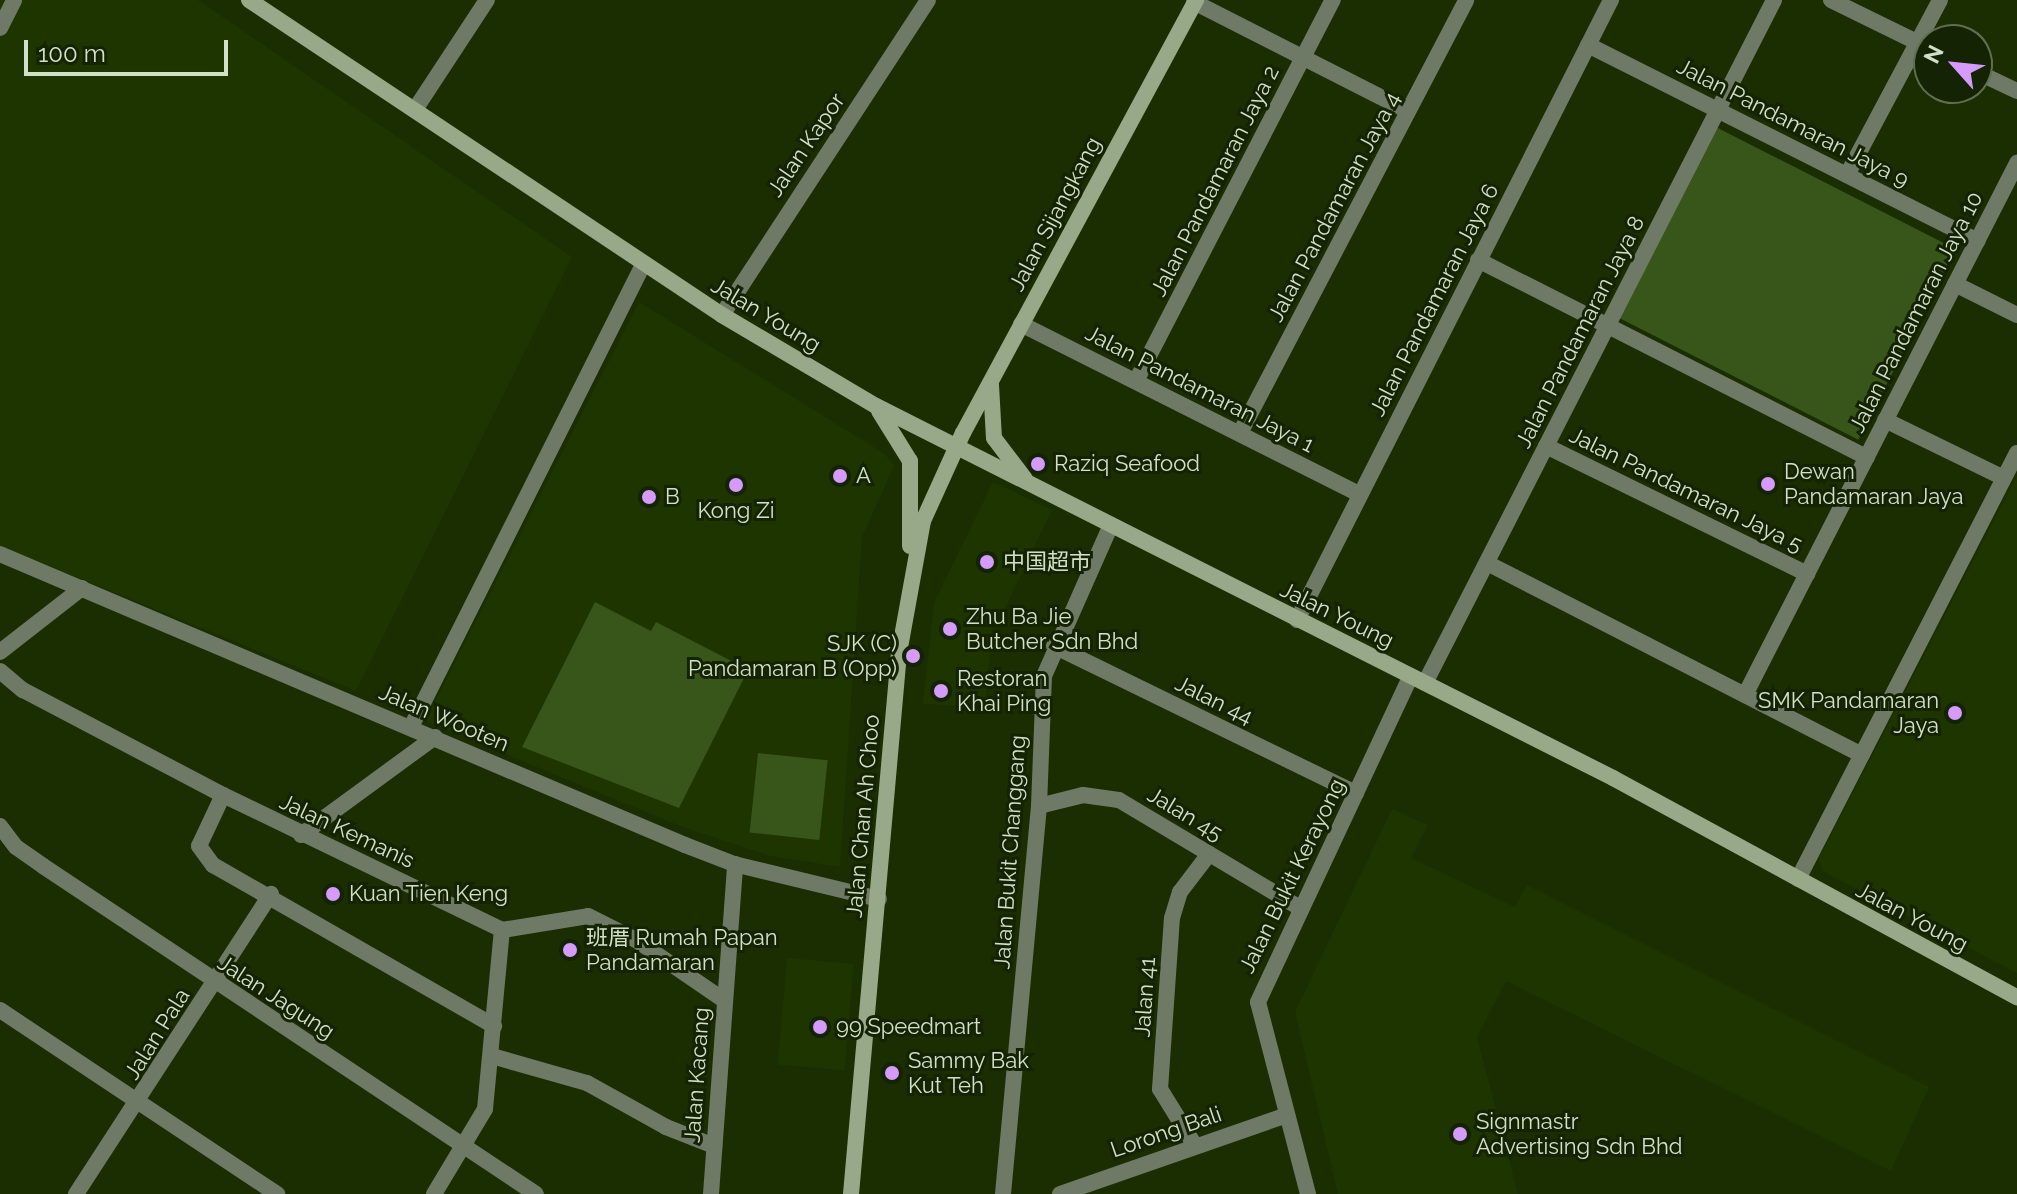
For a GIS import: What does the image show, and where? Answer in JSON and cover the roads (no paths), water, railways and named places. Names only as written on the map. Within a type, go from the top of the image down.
[{"type":"main road","name":"Jalan Young","points":[[249,0],[416,108],[722,315],[876,406],[955,450],[1418,680],[2017,997]]},
{"type":"main road","name":"Jalan Sijangkang","points":[[955,450],[1195,1]]},
{"type":"main road","points":[[991,380],[994,438],[1016,472],[1039,492]]},
{"type":"main road","points":[[876,406],[910,461],[909,595]]},
{"type":"main road","name":"Jalan Chan Ah Choo","points":[[851,1194],[899,653],[923,521],[955,450]]},
{"type":"street","points":[[0,28],[14,0]]},
{"type":"street","name":"Jalan Kapor","points":[[722,315],[928,0]]},
{"type":"street","name":"Jalan Pandamaran Jaya 2","points":[[1136,381],[1333,0]]},
{"type":"street","name":"Jalan Pandamaran Jaya 4","points":[[1240,433],[1466,0]]},
{"type":"street","name":"Jalan Pandamaran Jaya 6","points":[[1297,620],[1611,0]]},
{"type":"street","name":"Jalan Pandamaran Jaya 8","points":[[1418,680],[1487,563],[1774,0]]},
{"type":"street","points":[[1831,0],[1913,40]]},
{"type":"street","points":[[1931,24],[1940,0]]},
{"type":"street","points":[[1195,1],[1408,111]]},
{"type":"street","points":[[416,108],[481,2]]},
{"type":"street","name":"Jalan Pandamaran Jaya 9","points":[[1588,45],[1977,241]]},
{"type":"street","points":[[1847,175],[1913,62]]},
{"type":"street","points":[[1993,80],[2017,91]]},
{"type":"street","name":"Jalan Pandamaran Jaya 10","points":[[1745,695],[2017,163]]},
{"type":"street","points":[[1478,260],[1867,457]]},
{"type":"street","points":[[411,727],[644,263]]},
{"type":"street","points":[[1955,284],[2017,315]]},
{"type":"street","name":"Jalan Pandamaran Jaya 1","points":[[1021,324],[1359,494]]},
{"type":"street","points":[[1885,420],[2004,478]]},
{"type":"street","name":"Jalan Pandamaran Jaya 5","points":[[1546,446],[1807,574]]},
{"type":"street","points":[[1798,879],[2017,453]]},
{"type":"street","name":"Jalan Bukit Changgang","points":[[1003,1194],[1039,806],[1044,676],[1054,646],[1110,527]]},
{"type":"street","name":"Jalan Wooten","points":[[0,554],[735,864],[879,899]]},
{"type":"street","points":[[1487,563],[1862,755]]},
{"type":"street","points":[[0,652],[82,588]]},
{"type":"street","name":"Jalan 44","points":[[1054,646],[1356,793]]},
{"type":"street","name":"Jalan Kemanis","points":[[0,671],[23,690],[223,795],[502,930]]},
{"type":"street","name":"Jalan Bukit Kerayong","points":[[1308,1194],[1258,1002],[1356,793],[1418,680]]},
{"type":"street","points":[[301,835],[435,737]]},
{"type":"street","name":"Jalan 45","points":[[1039,806],[1101,794],[1119,800],[1300,908]]},
{"type":"street","points":[[223,795],[204,827],[202,855],[494,1026]]},
{"type":"street","name":"Jalan Jagung","points":[[0,826],[16,847],[215,983],[536,1194]]},
{"type":"street","name":"Jalan 41","points":[[1194,1144],[1160,1089],[1172,918],[1180,892],[1209,854]]},
{"type":"street","name":"Jalan Kacang","points":[[711,1194],[735,864]]},
{"type":"street","name":"Jalan Pala","points":[[76,1194],[140,1102],[271,894]]},
{"type":"street","points":[[434,1194],[466,1148],[485,1109],[502,930],[588,916],[636,940],[725,1001]]},
{"type":"street","points":[[0,1010],[277,1194]]},
{"type":"street","points":[[492,1056],[587,1083],[666,1127],[714,1146]]},
{"type":"street","name":"Lorong Bali","points":[[1060,1194],[1194,1144],[1287,1115]]},
{"type":"place","name":"Raziq Seafood","points":[[1038,464]]},
{"type":"place","name":"A","points":[[840,476]]},
{"type":"place","name":"Dewan Pandamaran Jaya","points":[[1768,484]]},
{"type":"place","name":"Kong Zi","points":[[736,485]]},
{"type":"place","name":"B","points":[[649,497]]},
{"type":"place","name":"中国超市","points":[[987,562]]},
{"type":"place","name":"Zhu Ba Jie Butcher Sdn Bhd","points":[[950,629]]},
{"type":"place","name":"SJK (C) Pandamaran B (Opp)","points":[[913,656]]},
{"type":"place","name":"Restoran Khai Ping","points":[[941,691]]},
{"type":"place","name":"SMK Pandamaran Jaya","points":[[1955,713]]},
{"type":"place","name":"Kuan Tien Keng","points":[[333,894]]},
{"type":"place","name":"班厝 Rumah Papan Pandamaran","points":[[570,950]]},
{"type":"place","name":"99 Speedmart","points":[[820,1027]]},
{"type":"place","name":"Sammy Bak Kut Teh","points":[[892,1073]]},
{"type":"place","name":"Signmastr Advertising Sdn Bhd","points":[[1460,1134]]}]
